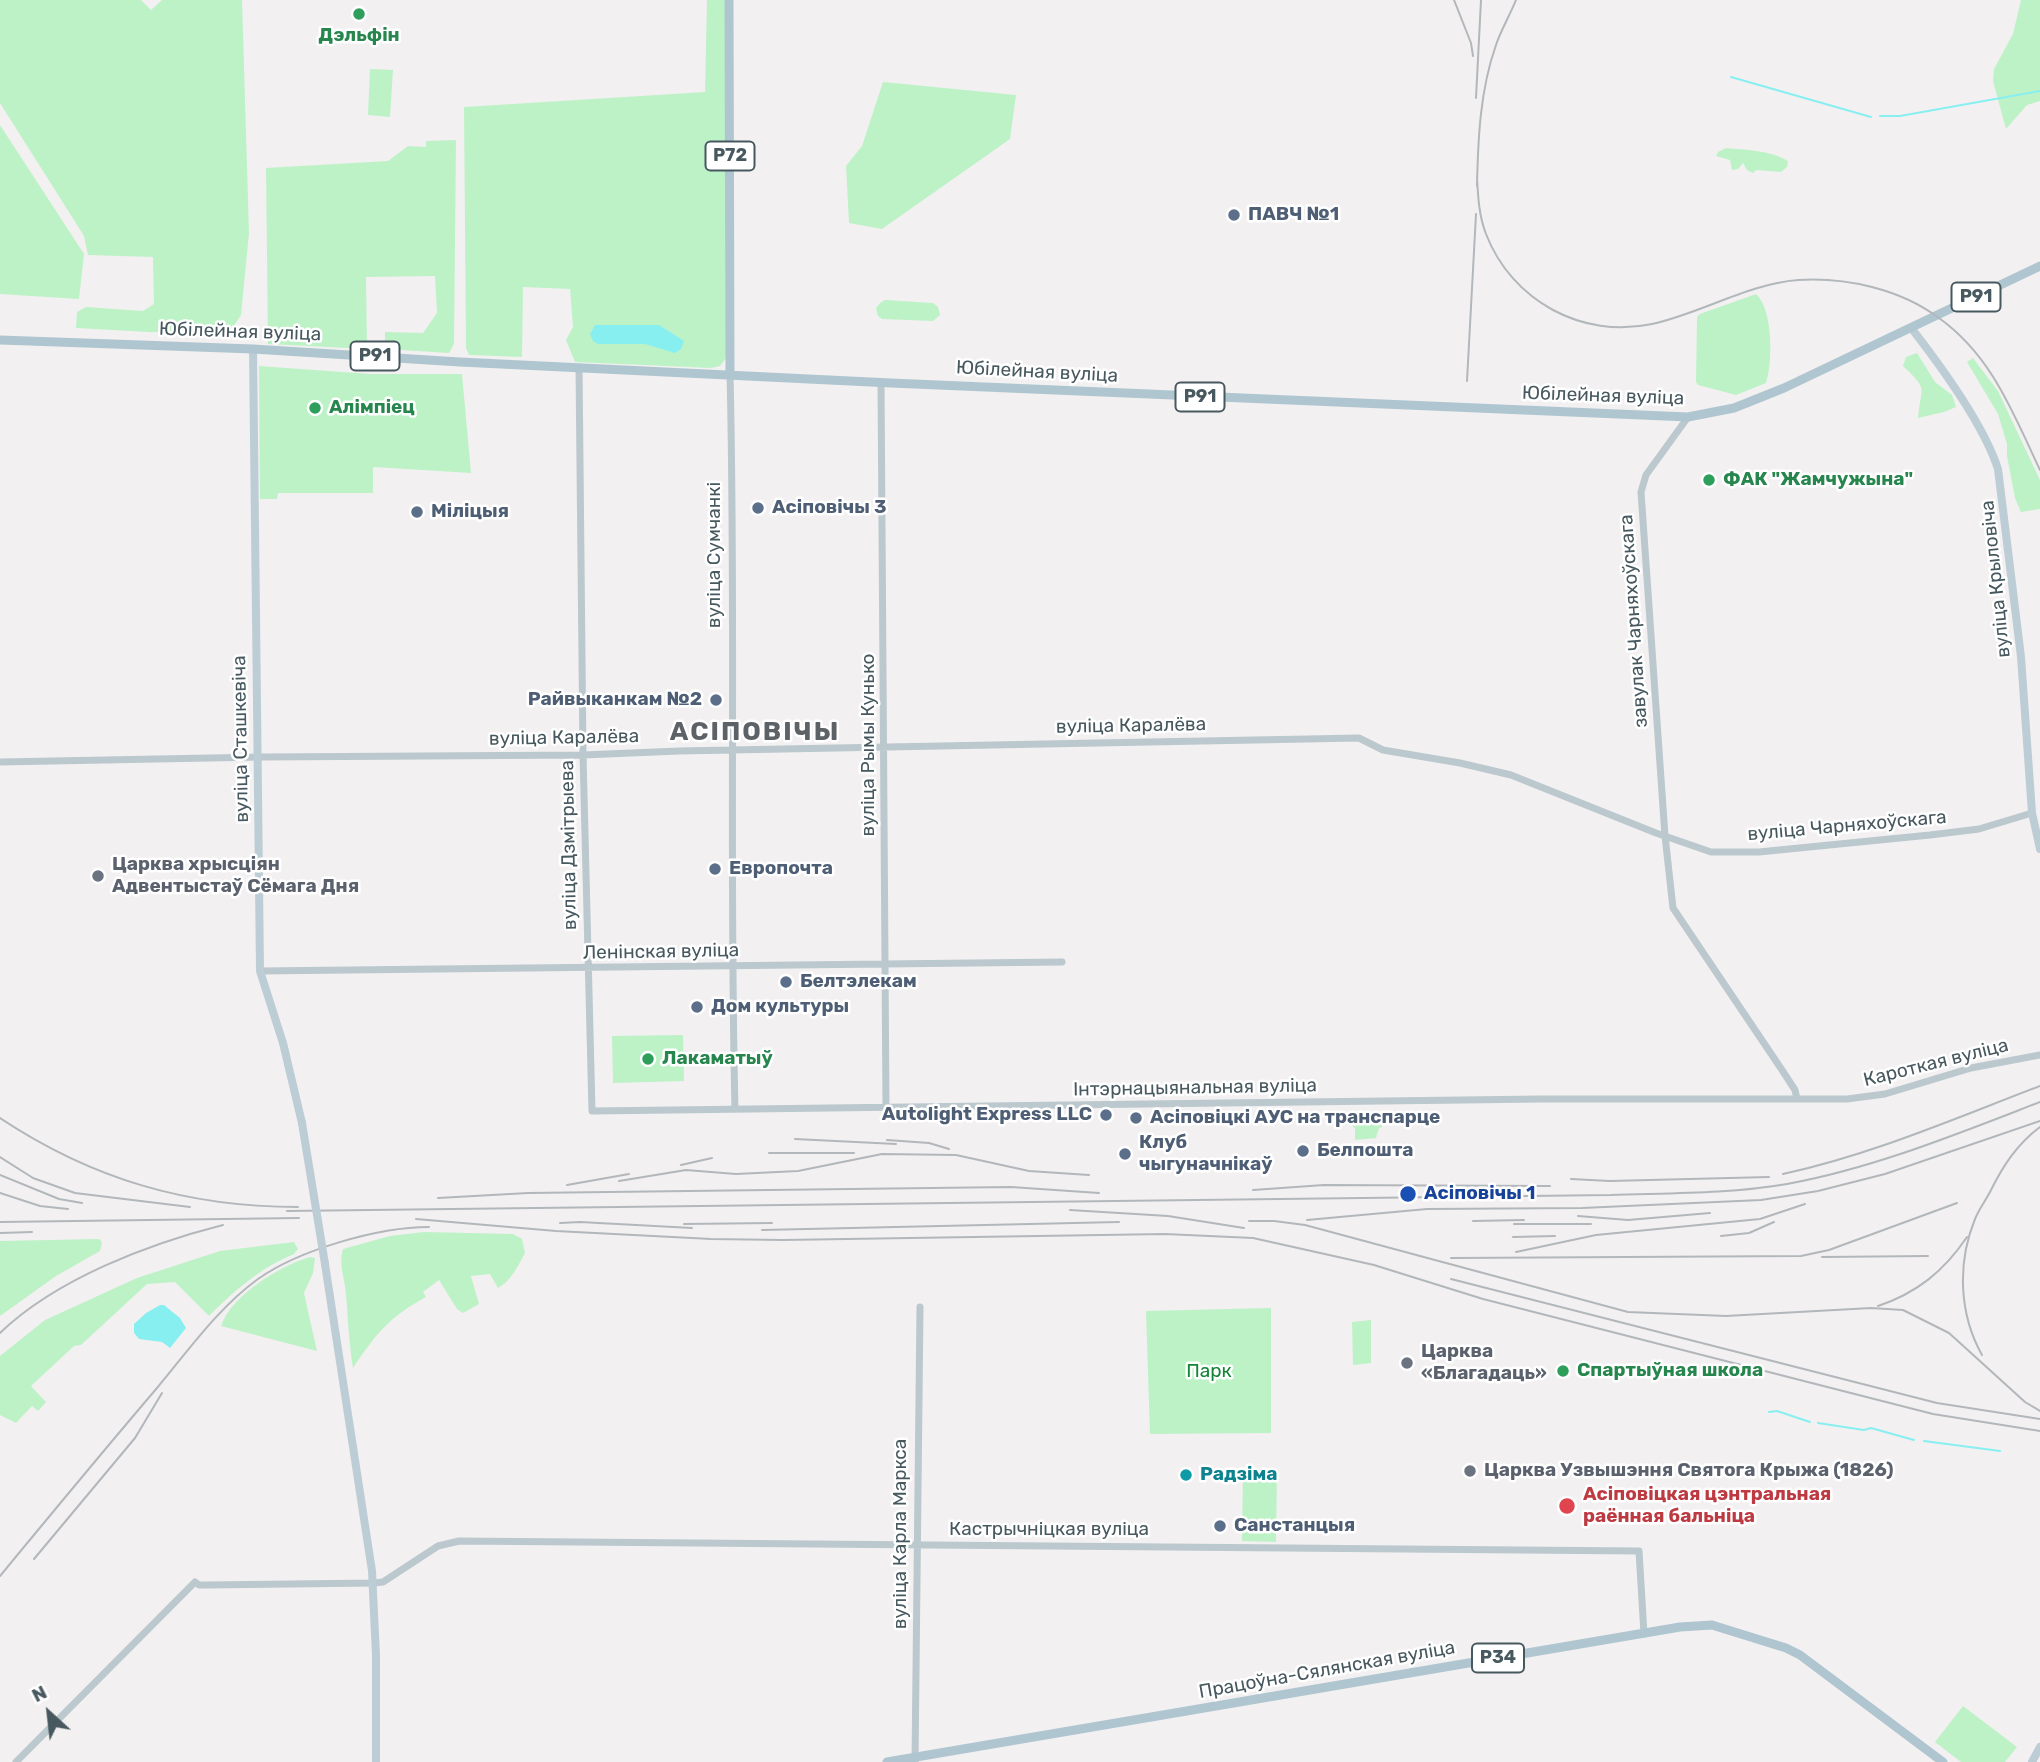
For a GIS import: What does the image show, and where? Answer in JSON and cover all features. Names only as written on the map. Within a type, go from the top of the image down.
[{"type":"main road","name":"вуліца Сумчанкі","points":[[729,0],[730,374]]},
{"type":"main road","name":"Юбілейная вуліца","points":[[0,340],[253,349],[1297,402],[1688,417],[1744,405],[2040,266]]},
{"type":"main road","name":"вуліца Крыловіча","points":[[1912,328],[1970,414],[1998,469],[2022,670],[2032,813],[2040,849]]},
{"type":"main road","name":"вуліца Сташкевіча","points":[[253,349],[260,971],[283,1044],[302,1123],[366,1521],[374,1583],[376,1762]]},
{"type":"main road","name":"Працоўна-Сялянская вуліца","points":[[887,1762],[915,1760],[1644,1634],[1712,1625],[1786,1648],[1858,1697],[1943,1762]]},
{"type":"main road","points":[[2032,1762],[2040,1747]]},
{"type":"street","name":"вуліца Дзмітрыева","points":[[579,367],[583,755],[592,1111]]},
{"type":"street","name":"вуліца Сумчанкі","points":[[730,374],[735,1109]]},
{"type":"street","name":"вуліца Рымы Кунько","points":[[881,382],[886,1108]]},
{"type":"street","name":"завулак Чарняхоўскага","points":[[1665,836],[1641,492],[1646,475],[1688,417]]},
{"type":"street","name":"вуліца Каралёва","points":[[0,762],[583,755],[1359,738],[1383,750],[1461,763]]},
{"type":"street","name":"вуліца Чарняхоўскага","points":[[1461,763],[1531,783],[1711,852],[1759,852],[1979,829],[2032,813]]},
{"type":"street","points":[[1665,836],[1674,912],[1764,1042],[1795,1090],[1797,1099]]},
{"type":"street","name":"Ленінская вуліца","points":[[260,971],[1062,962]]},
{"type":"street","name":"Кароткая вуліца","points":[[1797,1099],[1871,1097],[1971,1068],[2040,1055]]},
{"type":"street","name":"Інтэрнацыянальная вуліца","points":[[592,1111],[1797,1099]]},
{"type":"street","name":"вуліца Карла Маркса","points":[[915,1760],[920,1307]]},
{"type":"street","name":"Кастрычніцкая вуліца","points":[[374,1583],[383,1582],[438,1546],[459,1541],[1639,1551],[1644,1634]]},
{"type":"street","points":[[16,1762],[195,1582],[199,1585],[374,1583]]},
{"type":"green space","points":[[0,0],[141,0],[151,10],[162,0],[242,0],[249,233],[241,315],[229,333],[76,328],[77,312],[86,307],[143,311],[154,304],[153,257],[88,255],[84,236],[0,103]]},
{"type":"green space","points":[[707,0],[725,0],[726,358],[720,366],[711,368],[575,362],[566,340],[573,327],[570,289],[523,287],[522,357],[469,355],[466,348],[464,107],[705,92]]},
{"type":"green space","points":[[2021,0],[2040,0],[2040,101],[2027,105],[2006,129],[1993,81],[1994,69],[2013,34]]},
{"type":"green space","points":[[370,69],[393,70],[390,117],[368,115]]},
{"type":"green space","points":[[883,82],[1016,95],[1010,139],[882,229],[849,223],[846,166],[862,146]]},
{"type":"green space","points":[[0,125],[84,254],[79,299],[0,294]]},
{"type":"green space","points":[[456,140],[454,344],[449,353],[385,349],[385,332],[423,333],[437,313],[435,276],[366,277],[367,349],[268,344],[266,168],[388,161],[408,146],[426,147],[426,141]]},
{"type":"green space","points":[[1726,148],[1773,155],[1788,161],[1787,167],[1781,172],[1756,170],[1753,173],[1747,170],[1743,163],[1738,169],[1732,170],[1730,160],[1716,156]]},
{"type":"green space","points":[[1756,294],[1766,311],[1770,336],[1770,362],[1766,383],[1736,395],[1698,385],[1697,317]]},
{"type":"green space","points":[[885,300],[933,303],[938,307],[940,315],[933,321],[882,319],[876,308]]},
{"type":"green space","points":[[1917,353],[1935,382],[1952,395],[1956,407],[1918,418],[1920,385],[1903,366],[1906,357]]},
{"type":"green space","points":[[1973,358],[1998,391],[2040,480],[2040,509],[2021,512],[2015,498],[2007,444],[1998,414],[1967,362]]},
{"type":"green space","name":"Алімпіец","points":[[259,366],[370,374],[462,374],[471,473],[373,467],[373,493],[278,493],[277,499],[260,499]]},
{"type":"green space","name":"Лакаматыў","points":[[683,1035],[684,1081],[613,1083],[612,1036]]},
{"type":"green space","points":[[1381,1114],[1382,1127],[1379,1128],[1376,1138],[1355,1140],[1355,1128],[1350,1124],[1343,1125],[1342,1115]]},
{"type":"green space","points":[[424,1232],[513,1234],[522,1239],[525,1253],[517,1268],[498,1288],[490,1274],[471,1276],[479,1304],[463,1313],[457,1309],[439,1280],[423,1292],[426,1297],[384,1327],[353,1368],[341,1266],[343,1249],[390,1236]]},
{"type":"green space","points":[[99,1239],[102,1242],[100,1251],[56,1276],[0,1316],[0,1241]]},
{"type":"green space","points":[[294,1242],[298,1249],[294,1254],[248,1281],[209,1316],[175,1282],[147,1284],[81,1345],[74,1346],[31,1386],[46,1402],[38,1411],[32,1406],[16,1423],[0,1415],[0,1356],[45,1320],[137,1278],[220,1251]]},
{"type":"green space","points":[[310,1257],[315,1258],[313,1273],[304,1293],[317,1351],[221,1326],[226,1315],[245,1293],[284,1267]]},
{"type":"green space","name":"Парк","points":[[1271,1308],[1271,1433],[1150,1434],[1146,1311]]},
{"type":"green space","points":[[1371,1320],[1371,1363],[1353,1365],[1352,1322]]},
{"type":"green space","points":[[1243,1470],[1277,1470],[1276,1542],[1242,1541]]},
{"type":"green space","points":[[1963,1706],[2017,1747],[2005,1762],[1961,1762],[1935,1742]]},
{"type":"water","points":[[595,325],[659,325],[684,341],[681,349],[675,353],[645,344],[598,344],[590,334]]},
{"type":"water","points":[[160,1305],[164,1305],[180,1318],[186,1328],[170,1348],[162,1342],[139,1339],[134,1333],[134,1324]]},
{"type":"waterway","points":[[1731,77],[1871,117]]},
{"type":"waterway","points":[[1880,116],[1900,116],[2040,91]]},
{"type":"waterway","points":[[1769,1412],[1777,1411],[1810,1422]]},
{"type":"waterway","points":[[1818,1423],[1864,1430],[1871,1428],[1914,1440]]},
{"type":"waterway","points":[[1924,1441],[2000,1451]]},
{"type":"railway","points":[[1454,0],[1471,43],[1473,56]]},
{"type":"railway","points":[[1476,98],[1481,0]]},
{"type":"railway","points":[[1477,186],[1479,133],[1486,79],[1498,39],[1516,0]]},
{"type":"railway","points":[[1477,177],[1482,220],[1498,258],[1531,296],[1552,310],[1576,320],[1600,326],[1652,324],[1761,287],[1798,280],[1853,283],[1907,299],[1939,318],[1973,350],[1999,387],[2040,470]]},
{"type":"railway","points":[[1467,381],[1476,214]]},
{"type":"railway","points":[[1783,1174],[1881,1146],[2040,1086]]},
{"type":"railway","points":[[287,1211],[1611,1195],[1721,1191],[1787,1184],[1852,1169],[1915,1149],[2040,1102]]},
{"type":"railway","points":[[0,1118],[70,1158],[142,1185],[218,1202],[298,1207]]},
{"type":"railway","points":[[1307,1220],[1427,1209],[1582,1208],[1761,1200],[1818,1191],[1885,1174],[2040,1121]]},
{"type":"railway","points":[[1982,1355],[1969,1323],[1963,1288],[1969,1236],[1977,1215],[2006,1164],[2024,1141],[2040,1127]]},
{"type":"railway","points":[[795,1139],[896,1144]]},
{"type":"railway","points":[[887,1140],[929,1143],[949,1149]]},
{"type":"railway","points":[[769,1153],[854,1153]]},
{"type":"railway","points":[[619,1181],[686,1170],[736,1174],[798,1171],[882,1154],[956,1155],[1029,1171],[1089,1175]]},
{"type":"railway","points":[[0,1157],[33,1178],[75,1193],[190,1207]]},
{"type":"railway","points":[[681,1165],[712,1158]]},
{"type":"railway","points":[[567,1185],[629,1174]]},
{"type":"railway","points":[[0,1175],[59,1199],[82,1203]]},
{"type":"railway","points":[[1571,1179],[1610,1181],[1769,1177]]},
{"type":"railway","points":[[1253,1190],[1324,1185],[1550,1186]]},
{"type":"railway","points":[[438,1198],[528,1193],[1011,1187],[1099,1193]]},
{"type":"railway","points":[[0,1193],[40,1206],[68,1209]]},
{"type":"railway","points":[[1451,1258],[1801,1256],[1829,1250],[1957,1203]]},
{"type":"railway","points":[[1516,1252],[1596,1235],[1760,1219],[1805,1204]]},
{"type":"railway","points":[[1070,1210],[1168,1216],[1244,1228]]},
{"type":"railway","points":[[1578,1216],[1628,1220],[1710,1213]]},
{"type":"railway","points":[[0,1222],[299,1218]]},
{"type":"railway","points":[[416,1219],[556,1231],[711,1239],[1165,1234],[1253,1238],[1374,1265],[1483,1299],[1933,1414],[2040,1431]]},
{"type":"railway","points":[[1473,1221],[1524,1220]]},
{"type":"railway","points":[[1249,1221],[1305,1225],[1628,1312],[1726,1316],[1871,1308],[1903,1310],[1949,1333],[2025,1402],[2040,1411]]},
{"type":"railway","points":[[762,1230],[1119,1222]]},
{"type":"railway","points":[[1721,1236],[1749,1233],[1774,1222]]},
{"type":"railway","points":[[560,1223],[692,1228]]},
{"type":"railway","points":[[684,1224],[772,1223]]},
{"type":"railway","points":[[1514,1224],[1591,1224]]},
{"type":"railway","points":[[0,1333],[48,1296],[75,1280],[134,1253],[223,1225]]},
{"type":"railway","points":[[0,1576],[204,1330],[243,1290],[275,1268],[340,1242],[387,1231],[429,1227]]},
{"type":"railway","points":[[0,1233],[32,1232]]},
{"type":"railway","points":[[1513,1237],[1555,1236]]},
{"type":"railway","points":[[1878,1306],[1905,1295],[1928,1279],[1949,1260],[1967,1237]]},
{"type":"railway","points":[[1822,1257],[1928,1256]]},
{"type":"railway","points":[[1451,1279],[1937,1403],[2040,1419]]},
{"type":"railway","points":[[34,1559],[135,1438],[162,1393]]},
{"type":"place","name":"Дэльфін","points":[[359,14]]},
{"type":"place","name":"ПАВЧ №1","points":[[1234,215]]},
{"type":"place","name":"Алімпіец","points":[[315,408]]},
{"type":"place","name":"ФАК \"Жамчужына\"","points":[[1709,480]]},
{"type":"place","name":"Асіповічы 3","points":[[758,508]]},
{"type":"place","name":"Міліцыя","points":[[417,512]]},
{"type":"place","name":"Райвыканкам №2","points":[[716,700]]},
{"type":"place","name":"Европочта","points":[[715,869]]},
{"type":"place","name":"Царква хрысціян Адвентыстаў Сёмага Дня","points":[[98,876]]},
{"type":"place","name":"Белтэлекам","points":[[786,982]]},
{"type":"place","name":"Дом культуры","points":[[697,1007]]},
{"type":"place","name":"Лакаматыў","points":[[648,1059]]},
{"type":"place","name":"Autolight Express LLC","points":[[1106,1115]]},
{"type":"place","name":"Асіповіцкі АУС на транспарце","points":[[1136,1118]]},
{"type":"place","name":"Белпошта","points":[[1303,1151]]},
{"type":"place","name":"Клуб чыгуначнікаў","points":[[1125,1154]]},
{"type":"place","name":"Асіповічы 1","points":[[1408,1194]]},
{"type":"place","name":"Царква «Благадаць»","points":[[1407,1363]]},
{"type":"place","name":"Спартыўная школа","points":[[1563,1371]]},
{"type":"place","name":"Царква Узвышэння Святога Крыжа (1826)","points":[[1470,1471]]},
{"type":"place","name":"Радзіма","points":[[1186,1475]]},
{"type":"place","name":"Асіповіцкая цэнтральная раённая бальніца","points":[[1567,1506]]},
{"type":"place","name":"Санстанцыя","points":[[1220,1526]]},
{"type":"district","name":"АСІПОВІЧЫ","points":[[755,732]]}]
